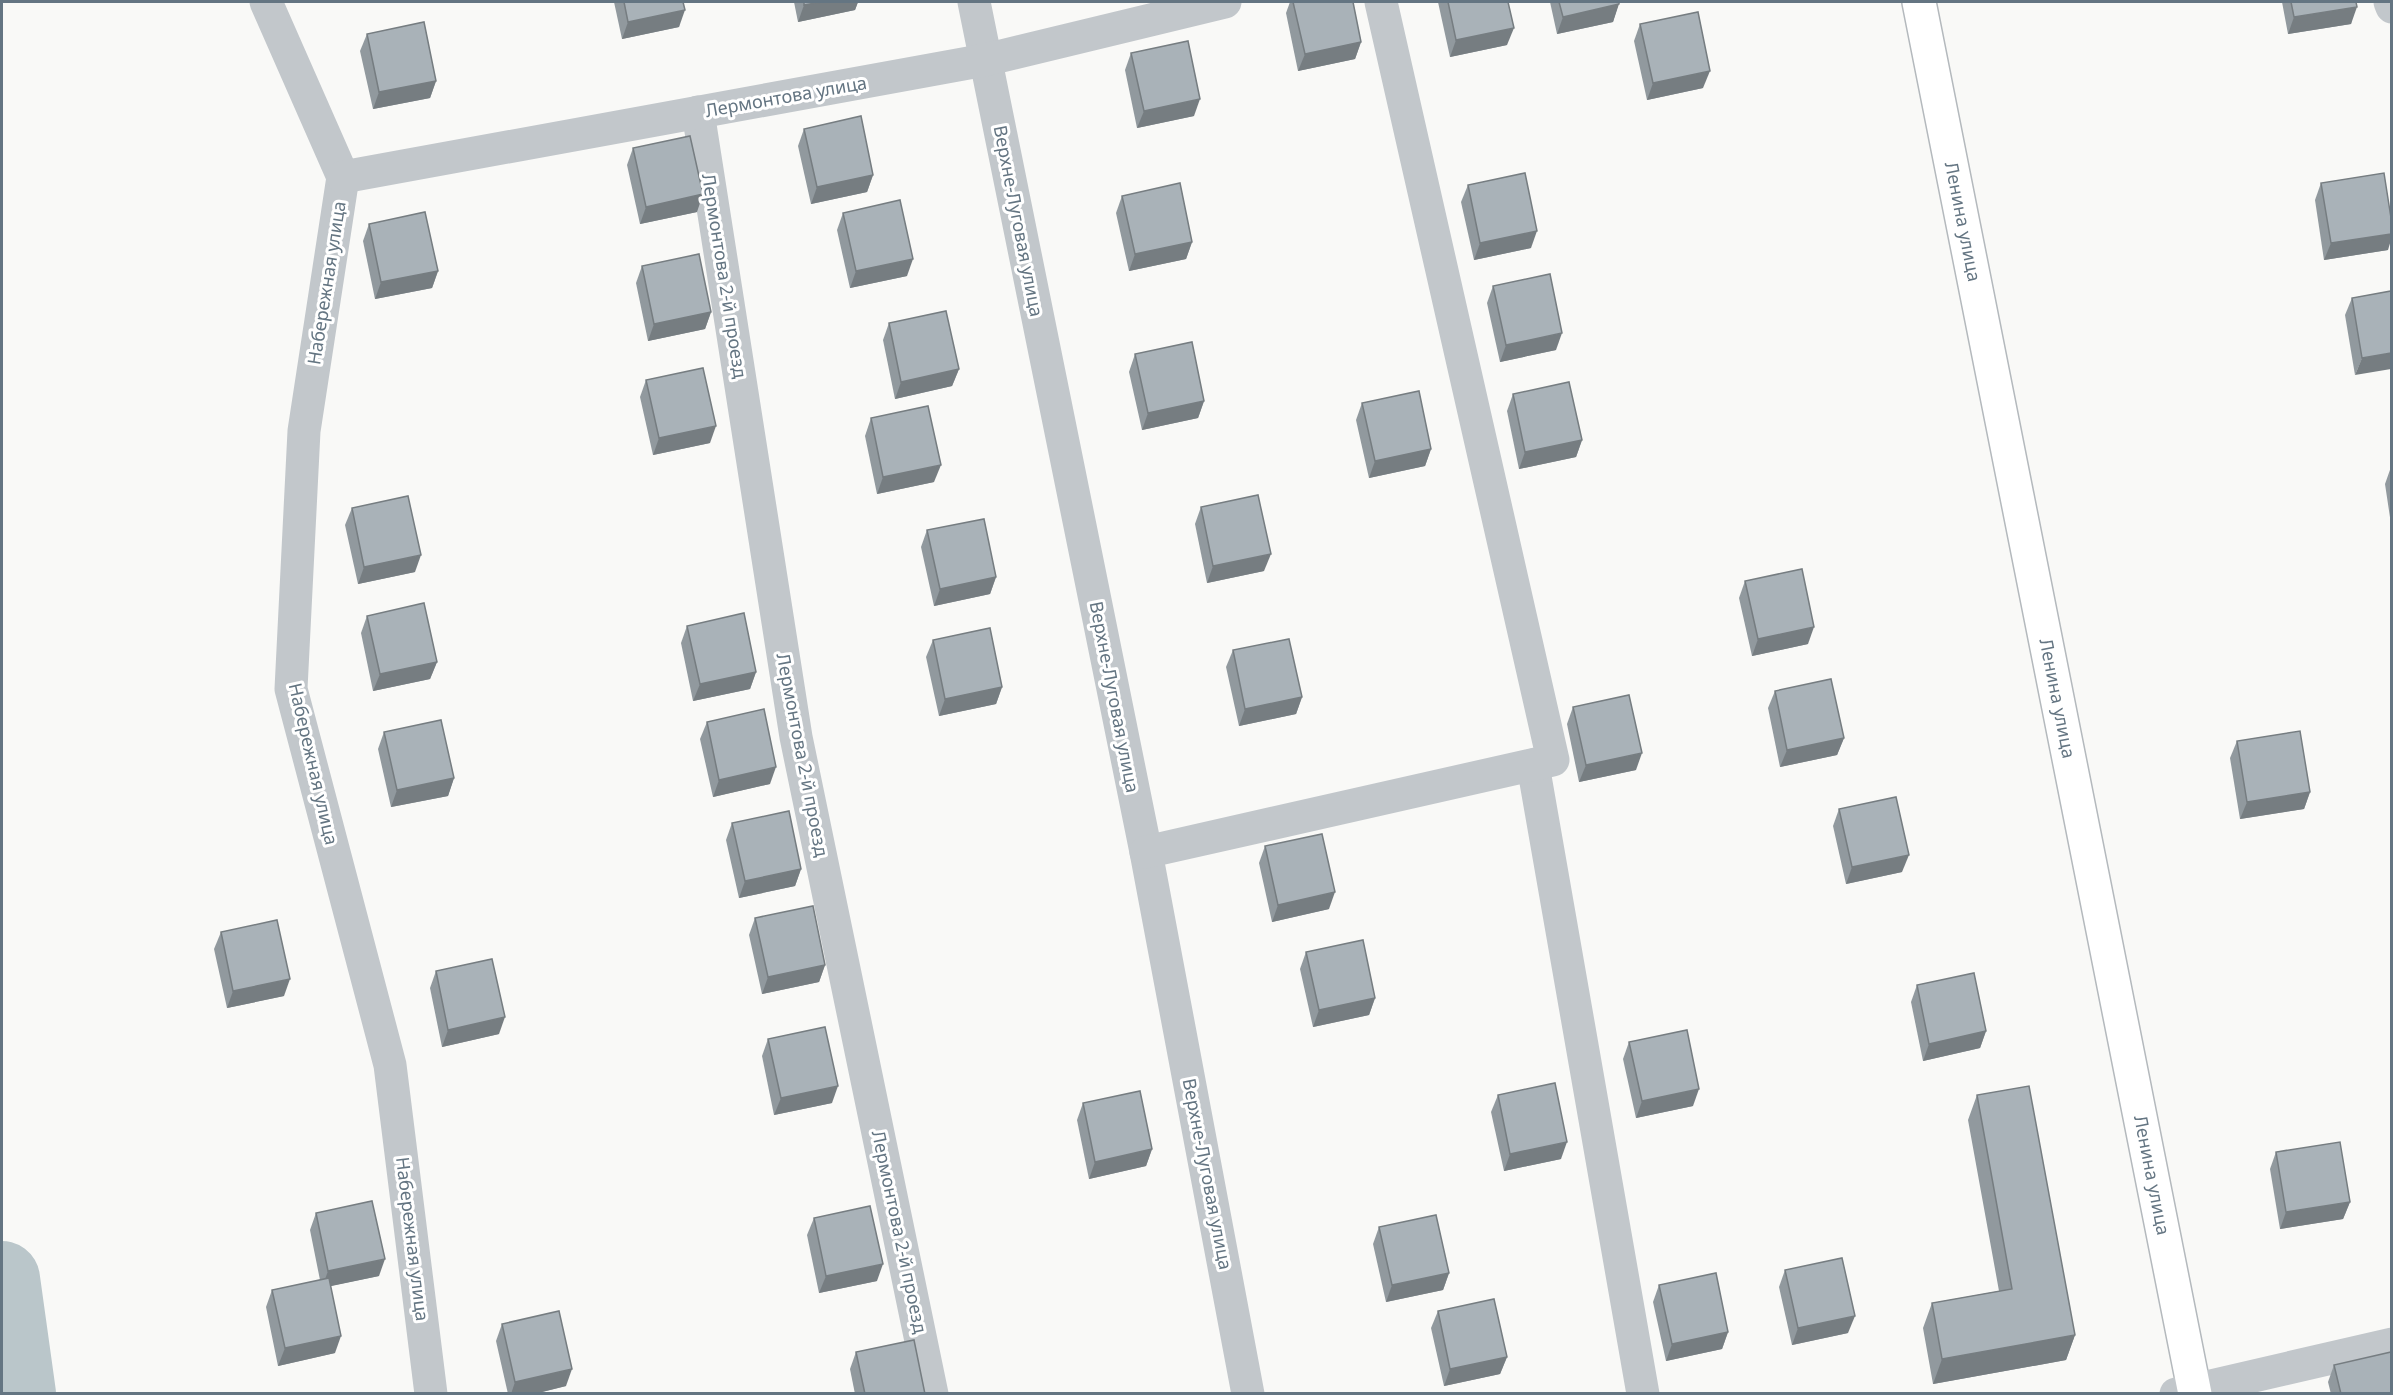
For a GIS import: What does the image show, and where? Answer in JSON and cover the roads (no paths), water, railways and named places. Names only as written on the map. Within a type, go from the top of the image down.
[{"type":"main road","name":"Ленина улица","points":[[1919,2],[2188,1392]]},
{"type":"street","name":"Набережная улица","points":[[266,2],[343,177],[304,431],[291,689],[390,1065],[431,1394]]},
{"type":"street","name":"Верхне-Луговая улица","points":[[974,2],[1146,852],[1248,1394]]},
{"type":"street","name":"Лермонтова улица","points":[[343,177],[985,60],[1225,2]]},
{"type":"street","points":[[1381,2],[1543,763],[1643,1394]]},
{"type":"street","points":[[2390,2],[2391,7]]},
{"type":"street","name":"Лермонтова 2-й проезд","points":[[698,112],[795,737],[932,1394]]},
{"type":"street","points":[[1146,852],[1543,763]]},
{"type":"street","points":[[2188,1392],[2391,1344]]},
{"type":"waterway","points":[[2,1279],[18,1394]]}]
